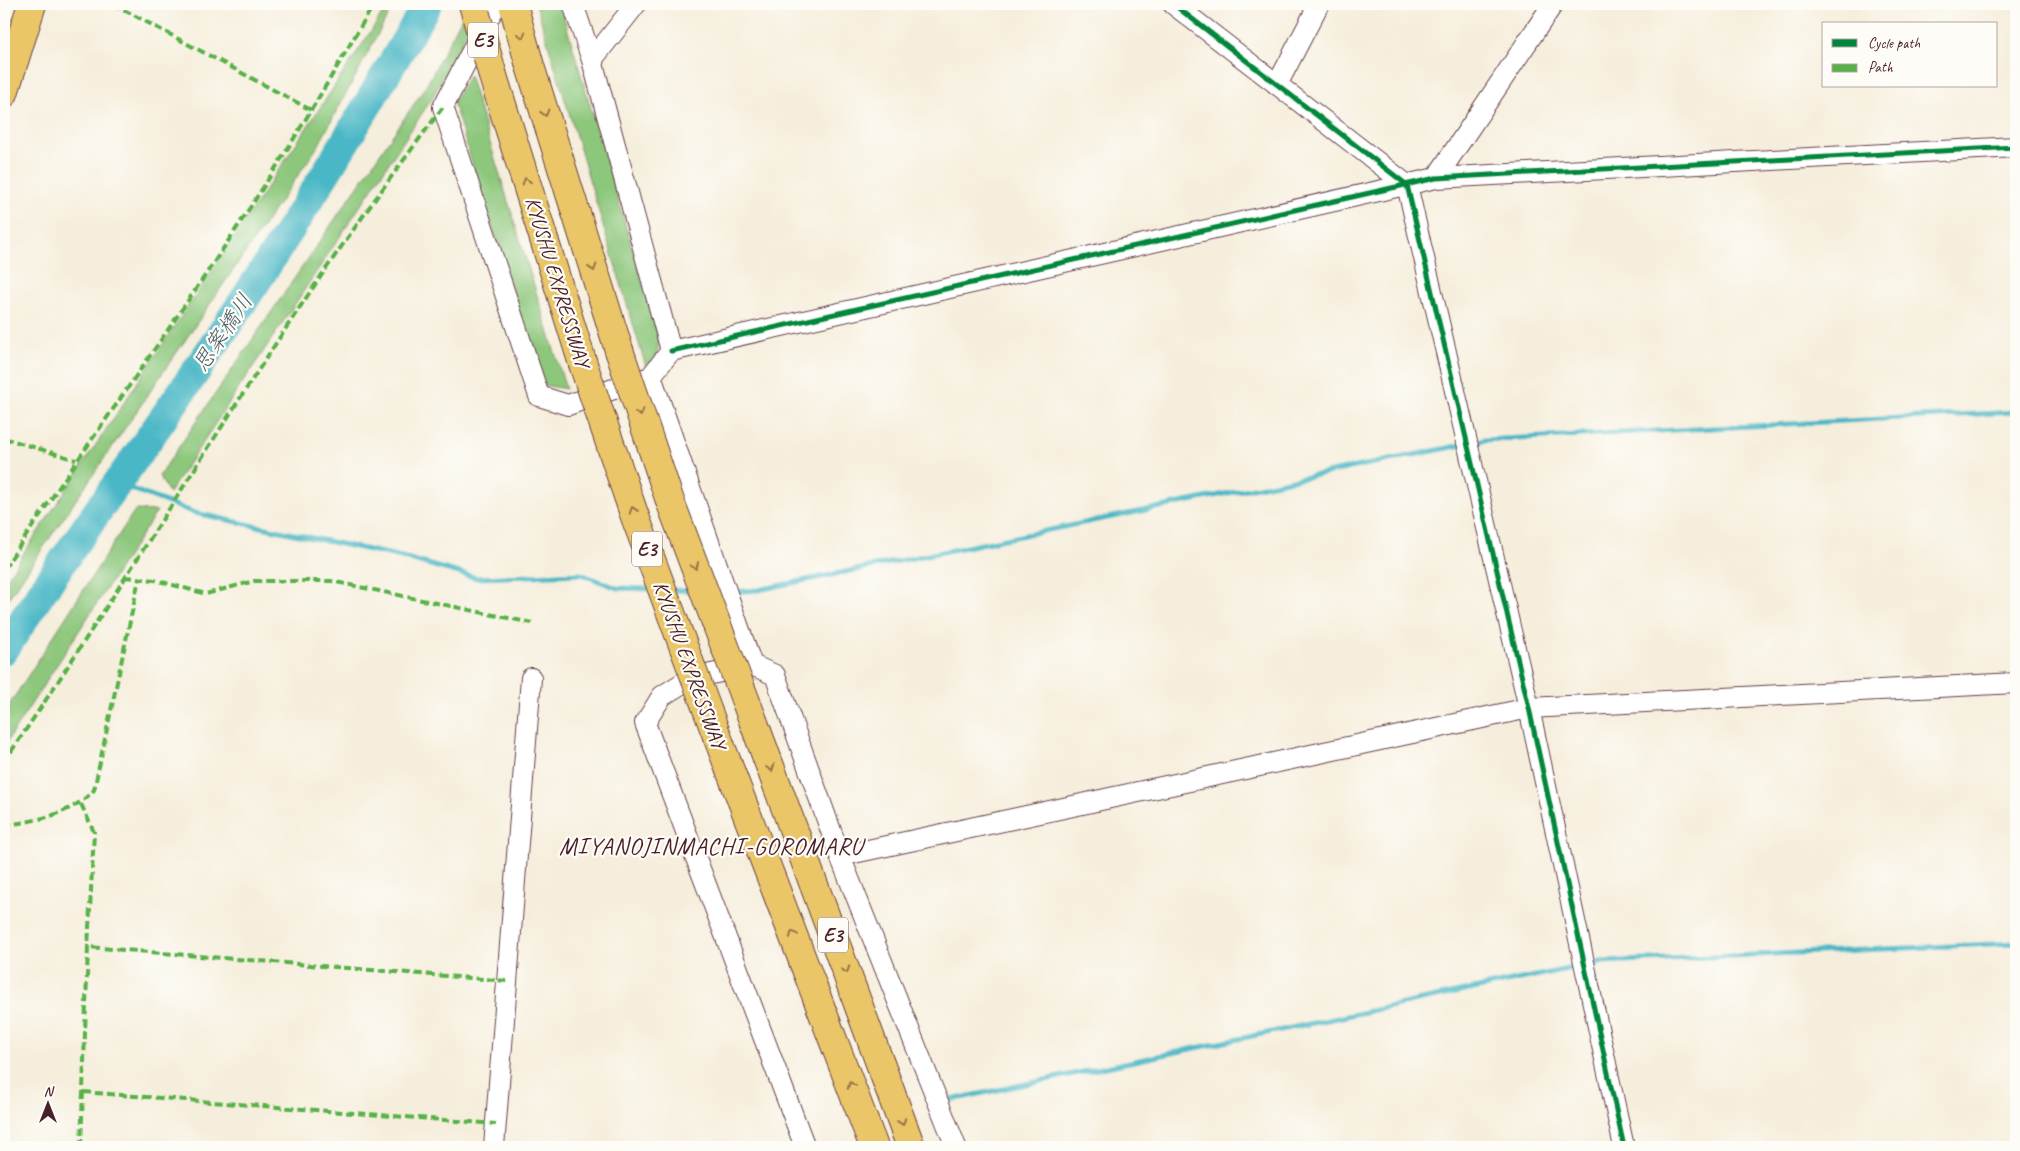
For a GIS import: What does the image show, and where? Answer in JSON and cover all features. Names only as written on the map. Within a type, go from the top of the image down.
[{"type":"main road","points":[[4,93],[32,4]]},
{"type":"main road","name":"KYUSHU EXPRESSWAY","points":[[473,4],[493,76],[582,361],[634,514],[874,1147]]},
{"type":"main road","name":"KYUSHU EXPRESSWAY","points":[[513,4],[530,66],[619,350],[670,501],[911,1147]]},
{"type":"street","points":[[496,4],[443,106],[539,396],[568,405],[651,376],[671,351],[1436,178],[2016,147]]},
{"type":"street","points":[[573,4],[592,60],[671,351]]},
{"type":"street","points":[[592,60],[636,4]]},
{"type":"street","points":[[1173,4],[1407,185],[1529,708],[1624,1147]]},
{"type":"street","points":[[1277,84],[1320,4]]},
{"type":"street","points":[[1436,178],[1553,4]]},
{"type":"street","points":[[651,376],[752,665]]},
{"type":"street","points":[[805,1147],[645,722],[662,696],[689,679],[752,665],[775,675],[840,856],[956,1147]]},
{"type":"street","points":[[494,1147],[531,678]]},
{"type":"street","points":[[840,856],[1529,708],[2016,682]]},
{"type":"green space","points":[[389,4],[394,4],[318,146],[4,605],[4,583]]},
{"type":"green space","points":[[469,4],[482,4],[431,100],[169,493],[159,476],[425,88]]},
{"type":"green space","points":[[536,4],[560,4],[659,338],[657,356],[646,367]]},
{"type":"green space","points":[[469,75],[566,389],[542,385],[453,102]]},
{"type":"green space","points":[[135,510],[157,511],[4,746],[4,713]]},
{"type":"waterway","name":"思案橋川","points":[[4,650],[55,572],[271,260],[351,133],[427,4]]},
{"type":"waterway","points":[[1470,443],[1484,440],[2016,412]]},
{"type":"waterway","points":[[730,592],[758,590],[1462,445]]},
{"type":"waterway","points":[[116,483],[195,513],[402,557],[477,578],[581,574],[617,588],[654,589]]},
{"type":"waterway","points":[[670,590],[694,591]]},
{"type":"waterway","points":[[1590,965],[1601,962],[2016,943]]},
{"type":"waterway","points":[[951,1100],[1582,966]]},
{"type":"marked path","points":[[113,4],[311,110]]},
{"type":"marked path","points":[[4,569],[239,225],[298,133],[374,4]]},
{"type":"marked path","points":[[4,762],[298,310],[369,208],[443,107]]},
{"type":"marked path","points":[[4,438],[76,460]]},
{"type":"marked path","points":[[125,577],[155,580],[206,594],[254,581],[331,581],[532,623]]},
{"type":"marked path","points":[[4,825],[40,819],[64,811],[85,799],[94,790],[139,579]]},
{"type":"marked path","points":[[81,804],[94,832],[88,947]]},
{"type":"marked path","points":[[81,1147],[88,947],[507,981]]},
{"type":"marked path","points":[[83,1092],[496,1124]]},
{"type":"cycle path","points":[[1173,4],[1407,185],[1529,708],[1624,1147]]},
{"type":"cycle path","points":[[671,351],[1436,178],[2016,147]]},
{"type":"district","name":"MIYANOJINMACHI-GOROMARU","points":[[711,846]]}]
